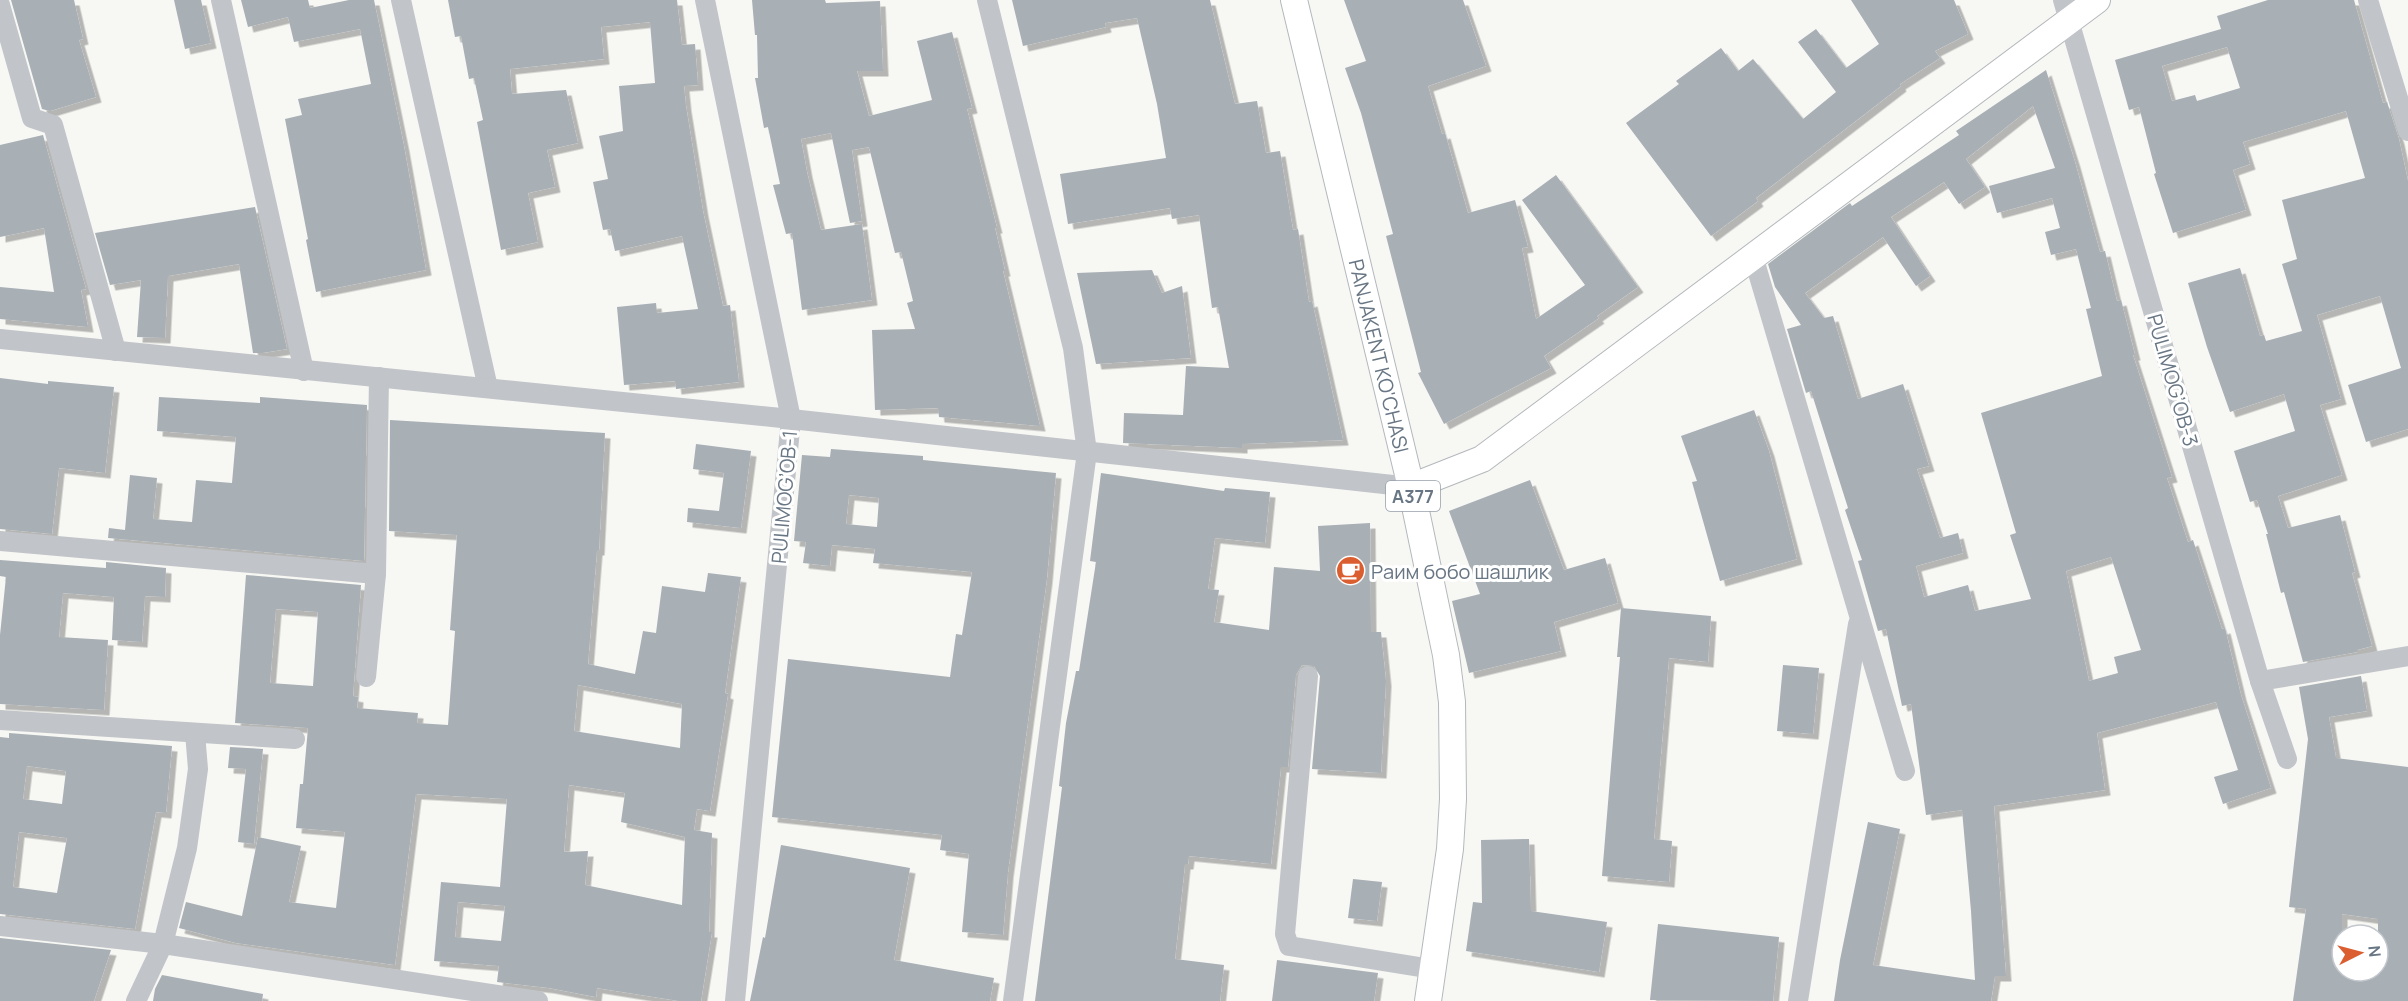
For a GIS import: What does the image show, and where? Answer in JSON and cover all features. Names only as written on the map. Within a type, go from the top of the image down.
[{"type":"main road","name":"PANJAKENT KO'CHASI","points":[[1294,0],[1411,487],[1446,655],[1452,702],[1454,778],[1450,849],[1428,1001]]},
{"type":"main road","points":[[1411,487],[1482,459],[1753,256],[2066,10],[2097,0]]},
{"type":"street","points":[[221,0],[304,371]]},
{"type":"street","points":[[401,0],[488,388]]},
{"type":"street","name":"PULIMOG’OB-1","points":[[705,0],[791,419],[735,1001]]},
{"type":"street","points":[[987,0],[1073,348],[1087,452],[1013,1001]]},
{"type":"street","points":[[2368,0],[2408,131]]},
{"type":"street","points":[[0,5],[32,118],[53,125],[116,351]]},
{"type":"street","name":"PULIMOG’OB-3","points":[[2066,10],[2260,681],[2287,759]]},
{"type":"street","points":[[1753,256],[1905,771]]},
{"type":"street","points":[[0,339],[791,419],[1411,487]]},
{"type":"street","points":[[366,677],[376,574],[380,377]]},
{"type":"street","points":[[0,542],[376,574]]},
{"type":"street","points":[[1798,1001],[1859,618]]},
{"type":"street","points":[[2260,681],[2408,656]]},
{"type":"street","points":[[1308,676],[1285,934],[1289,946],[1432,969]]},
{"type":"street","points":[[0,720],[295,740]]},
{"type":"street","points":[[136,1001],[163,944],[187,848],[198,770],[195,734]]},
{"type":"street","points":[[0,926],[163,944],[538,1001]]},
{"type":"building","points":[[11,0],[74,0],[83,39],[79,40],[96,97],[50,111],[42,109]]},
{"type":"building","points":[[174,0],[201,0],[211,43],[185,49]]},
{"type":"building","points":[[241,0],[308,0],[310,8],[349,0],[374,0],[404,146],[426,270],[316,292],[285,119],[302,115],[298,99],[371,84],[360,29],[294,42],[288,17],[248,27]]},
{"type":"building","points":[[448,0],[677,0],[682,45],[695,44],[698,85],[684,86],[686,106],[703,211],[723,306],[730,305],[739,382],[676,389],[675,381],[624,385],[617,307],[656,303],[657,313],[698,309],[682,236],[615,251],[610,229],[603,230],[593,182],[608,179],[599,136],[623,131],[619,86],[655,83],[650,22],[601,27],[604,59],[510,69],[512,94],[566,90],[578,143],[547,150],[555,187],[528,193],[538,242],[501,250],[477,122],[483,120],[474,78],[469,79],[461,36],[455,37]]},
{"type":"building","points":[[752,0],[825,0],[826,3],[880,1],[883,71],[857,71],[869,116],[932,100],[917,41],[952,32],[972,108],[967,109],[997,228],[995,228],[1005,271],[1003,271],[1040,426],[939,417],[938,408],[875,410],[872,330],[915,329],[907,303],[913,301],[901,252],[895,253],[869,147],[852,150],[862,221],[850,223],[831,133],[801,139],[821,230],[862,224],[872,300],[802,310],[792,233],[786,234],[773,185],[780,184],[768,127],[764,128],[755,78],[758,78],[757,35],[755,35]]},
{"type":"building","points":[[1012,0],[1210,0],[1235,104],[1257,101],[1266,153],[1280,151],[1293,230],[1298,229],[1309,302],[1312,301],[1343,440],[1242,444],[1242,448],[1123,443],[1124,413],[1183,415],[1186,366],[1229,368],[1218,307],[1212,308],[1199,215],[1172,219],[1170,208],[1068,224],[1060,174],[1166,158],[1157,104],[1137,18],[1105,23],[1106,27],[1023,46]]},
{"type":"building","points":[[1344,0],[1463,0],[1486,66],[1428,86],[1442,134],[1445,133],[1468,213],[1515,200],[1528,247],[1522,248],[1536,319],[1585,285],[1522,200],[1556,175],[1638,287],[1597,316],[1599,318],[1544,356],[1551,368],[1444,424],[1418,373],[1421,372],[1386,236],[1393,234],[1361,113],[1345,68],[1366,61]]},
{"type":"building","points":[[1851,0],[1954,0],[1968,34],[1935,51],[1940,58],[1900,84],[1901,86],[1756,198],[1758,201],[1711,236],[1626,123],[1679,84],[1676,81],[1721,48],[1738,71],[1753,59],[1803,119],[1836,92],[1798,42],[1816,29],[1846,68],[1879,44]]},
{"type":"building","points":[[2268,0],[2354,0],[2383,103],[2387,102],[2399,139],[2408,181],[2408,429],[2366,442],[2348,385],[2401,368],[2380,296],[2317,315],[2341,399],[2320,405],[2342,475],[2278,496],[2288,528],[2340,515],[2355,572],[2352,573],[2372,646],[2357,650],[2357,652],[2303,662],[2284,592],[2281,593],[2266,534],[2268,534],[2257,500],[2250,502],[2234,451],[2295,431],[2284,394],[2230,412],[2188,283],[2240,268],[2260,336],[2264,335],[2266,341],[2302,331],[2282,264],[2297,259],[2282,200],[2365,178],[2346,111],[2243,142],[2250,164],[2233,170],[2246,210],[2173,233],[2154,174],[2156,173],[2139,107],[2129,110],[2115,60],[2221,29],[2217,16]],"holes":[[[2227,47],[2240,88],[2197,101],[2195,95],[2172,101],[2162,66]]]},
{"type":"building","points":[[2046,70],[2100,252],[2105,251],[2117,301],[2121,300],[2135,355],[2133,355],[2172,477],[2167,478],[2188,542],[2193,540],[2222,629],[2225,628],[2241,695],[2271,788],[2223,804],[2214,777],[2238,770],[2216,702],[2097,733],[2105,790],[1994,806],[2006,976],[1995,976],[1991,1001],[1834,1001],[1868,822],[1900,829],[1873,965],[1975,980],[1962,810],[1926,815],[1911,704],[1902,706],[1886,629],[1878,631],[1858,561],[1862,560],[1845,510],[1848,508],[1811,391],[1806,393],[1787,329],[1801,325],[1775,287],[1768,264],[1850,203],[1852,206],[1959,135],[1956,131]],"holes":[[[2033,106],[2055,168],[1989,186],[1997,213],[2052,198],[2060,228],[2045,232],[2051,255],[2076,249],[2091,308],[2086,309],[2102,376],[1981,413],[2016,533],[2010,535],[2031,599],[1975,611],[1968,585],[1924,597],[1916,566],[1963,553],[1958,533],[1940,538],[1917,469],[1929,466],[1903,384],[1858,399],[1833,316],[1824,318],[1805,293],[1883,237],[1916,286],[1930,276],[1891,217],[1944,182],[1959,204],[1985,187],[1966,159]],[[2111,557],[2141,650],[2114,657],[2118,673],[2089,681],[2066,571]]]},
{"type":"building","points":[[43,135],[86,289],[81,290],[88,327],[0,319],[0,287],[54,292],[44,228],[0,237],[0,145]]},
{"type":"building","points":[[255,207],[287,349],[253,353],[239,264],[168,276],[165,338],[137,337],[141,280],[110,285],[95,233]]},
{"type":"building","points":[[1152,270],[1162,293],[1182,286],[1191,358],[1096,364],[1077,273]]},
{"type":"building","points":[[0,378],[48,384],[48,381],[114,387],[105,473],[59,468],[52,534],[0,529]]},
{"type":"building","points":[[159,397],[260,403],[260,397],[367,405],[364,561],[108,538],[109,528],[125,530],[130,475],[157,478],[153,519],[192,522],[196,480],[232,483],[236,437],[157,431]]},
{"type":"building","points":[[1754,410],[1769,451],[1797,559],[1720,581],[1692,482],[1697,481],[1681,436]]},
{"type":"building","points":[[390,420],[605,433],[599,550],[597,550],[588,664],[635,674],[643,631],[656,633],[662,586],[705,592],[708,573],[741,577],[725,693],[728,694],[710,811],[697,809],[694,830],[712,833],[709,932],[712,932],[701,1001],[679,1001],[597,988],[596,997],[549,988],[497,982],[499,966],[434,961],[441,882],[500,887],[507,799],[416,794],[395,965],[236,943],[179,928],[186,902],[242,916],[258,837],[301,846],[289,902],[336,908],[345,832],[296,828],[308,728],[235,723],[246,575],[361,585],[353,696],[358,697],[357,708],[418,713],[417,723],[448,725],[455,631],[450,630],[457,535],[389,531]],"holes":[[[276,609],[318,612],[313,686],[270,683]],[[578,685],[682,704],[680,748],[574,731]],[[569,785],[625,793],[621,822],[685,837],[682,905],[585,885],[588,851],[564,852]],[[458,902],[505,906],[501,941],[455,937]]]},
{"type":"building","points":[[696,444],[751,451],[741,528],[687,522],[688,508],[719,511],[724,473],[693,469]]},
{"type":"building","points":[[831,449],[923,456],[923,460],[1056,473],[1047,578],[1008,872],[1003,935],[962,932],[969,854],[940,850],[942,835],[772,817],[788,659],[950,677],[956,634],[962,635],[972,572],[873,563],[875,549],[832,545],[830,566],[803,563],[806,542],[794,541],[802,455],[830,457]],"holes":[[[849,495],[879,498],[877,527],[846,524]]]},
{"type":"building","points":[[1101,473],[1224,491],[1225,488],[1270,492],[1265,543],[1215,538],[1208,589],[1219,590],[1214,622],[1269,630],[1274,567],[1320,571],[1318,526],[1370,523],[1371,632],[1381,632],[1386,681],[1381,773],[1312,769],[1320,676],[1314,666],[1302,665],[1296,675],[1288,767],[1281,767],[1271,864],[1189,856],[1188,864],[1185,864],[1175,959],[1224,965],[1220,1001],[1035,1001],[1062,787],[1059,786],[1066,723],[1076,671],[1079,671],[1096,562],[1090,561]]},
{"type":"building","points":[[1530,480],[1564,570],[1605,558],[1618,603],[1554,622],[1561,651],[1469,673],[1452,601],[1480,594],[1449,511]]},
{"type":"building","points":[[0,560],[106,568],[106,562],[166,568],[165,597],[145,596],[142,642],[112,640],[114,597],[63,593],[59,637],[108,640],[104,710],[0,704],[0,635],[6,577],[0,576]]},
{"type":"building","points":[[1621,608],[1711,616],[1708,662],[1669,658],[1654,839],[1672,841],[1669,882],[1602,876],[1620,657],[1617,657]]},
{"type":"building","points":[[1783,665],[1819,668],[1813,734],[1777,731]]},
{"type":"building","points":[[2361,676],[2367,711],[2329,717],[2336,758],[2408,767],[2408,1001],[2293,1001],[2306,909],[2289,907],[2308,739],[2299,687]]},
{"type":"building","points":[[9,733],[172,746],[166,813],[156,812],[135,929],[0,914],[0,737],[9,738]],"holes":[[[27,766],[66,771],[62,804],[23,799]],[[19,832],[67,838],[57,893],[13,887]]]},
{"type":"building","points":[[230,747],[263,749],[254,844],[238,842],[246,769],[228,768]]},
{"type":"building","points":[[1529,839],[1531,911],[1607,922],[1599,972],[1466,951],[1473,902],[1482,903],[1481,840]]},
{"type":"building","points":[[781,845],[910,868],[894,960],[994,978],[990,1001],[750,1001],[763,937],[765,938]]},
{"type":"building","points":[[1353,879],[1382,882],[1377,921],[1348,918]]},
{"type":"building","points":[[1658,924],[1779,937],[1773,1001],[1650,1000]]},
{"type":"building","points":[[0,938],[111,950],[94,1001],[0,1001]]},
{"type":"building","points":[[1277,960],[1378,973],[1374,1001],[1272,1001]]},
{"type":"building","points":[[162,975],[263,994],[262,1001],[153,1001],[155,989]]},
{"type":"place","name":"Раим бобо шашлик","points":[[1350,571]]}]
